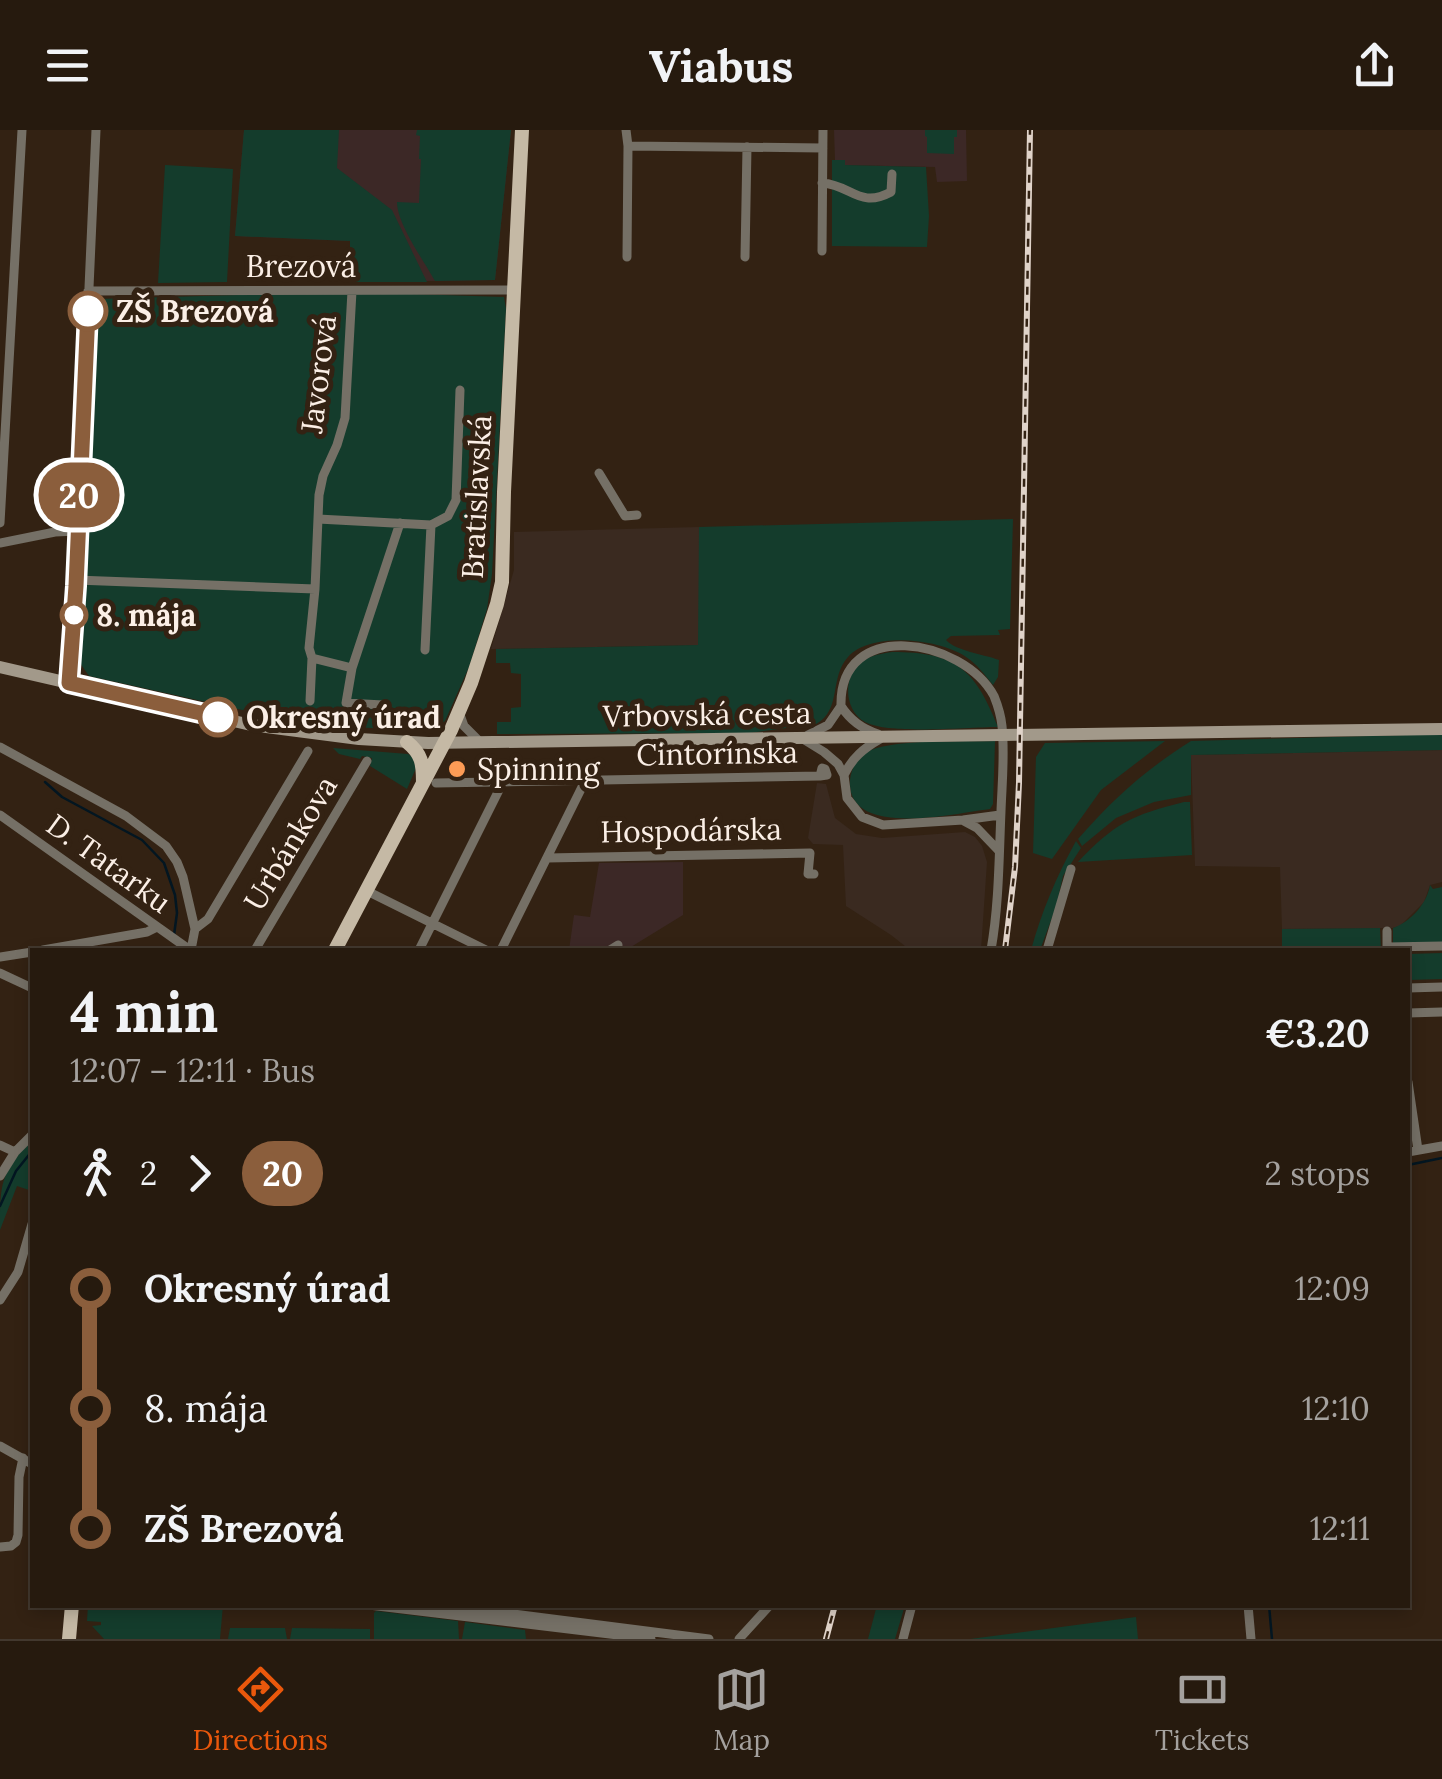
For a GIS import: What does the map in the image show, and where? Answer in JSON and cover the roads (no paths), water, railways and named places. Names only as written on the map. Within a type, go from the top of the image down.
[{"type":"main road","name":"Bratislavská","points":[[336,948],[364,890],[429,783],[459,712],[502,582],[522,130]]},
{"type":"main road","name":"Vrbovská cesta","points":[[0,667],[251,724],[359,739],[444,744],[1442,728]]},
{"type":"main road","points":[[407,742],[416,749],[429,783]]},
{"type":"main road","points":[[69,1639],[72,1608]]},
{"type":"street","points":[[0,523],[22,130]]},
{"type":"street","points":[[69,683],[96,130]]},
{"type":"street","points":[[626,130],[627,256]]},
{"type":"street","points":[[822,251],[823,130]]},
{"type":"street","points":[[628,146],[822,148]]},
{"type":"street","points":[[745,257],[748,147]]},
{"type":"street","points":[[822,184],[834,184],[859,198],[876,198],[890,192],[892,174]]},
{"type":"street","points":[[0,290],[14,286]]},
{"type":"street","name":"Brezová","points":[[88,291],[513,290]]},
{"type":"street","name":"Javorová","points":[[310,700],[309,648],[319,496],[345,418],[352,291]]},
{"type":"street","name":"Bratislavská","points":[[425,650],[431,525],[448,516],[456,500],[460,390]]},
{"type":"street","points":[[599,474],[625,516],[637,515]]},
{"type":"street","points":[[318,519],[431,525]]},
{"type":"street","points":[[384,706],[346,703],[352,668],[400,523]]},
{"type":"street","points":[[0,543],[77,531]]},
{"type":"street","points":[[76,580],[315,589]]},
{"type":"street","points":[[801,738],[828,725],[841,706],[845,675],[854,662],[873,651],[898,647],[939,652],[963,663],[979,677],[1000,713],[1003,744],[1000,851],[991,948]]},
{"type":"street","points":[[312,658],[352,668]]},
{"type":"street","points":[[841,706],[858,725],[885,736]]},
{"type":"street","points":[[459,712],[464,726],[480,742]]},
{"type":"street","points":[[844,775],[859,753],[885,736]]},
{"type":"street","points":[[801,738],[838,764],[847,798],[862,817],[883,825],[1000,815]]},
{"type":"street","points":[[0,748],[126,816],[166,846],[183,877],[195,929]]},
{"type":"street","points":[[187,948],[195,929],[208,919],[308,751]]},
{"type":"street","name":"Urbánkova","points":[[257,948],[367,761]]},
{"type":"street","name":"Cintorínska","points":[[429,783],[820,776]]},
{"type":"street","points":[[502,948],[585,780]]},
{"type":"street","points":[[420,948],[503,782]]},
{"type":"street","name":"D. Tatarku","points":[[0,815],[187,948]]},
{"type":"street","points":[[962,820],[977,828],[1000,851]]},
{"type":"street","name":"Hospodárska","points":[[547,858],[810,852],[808,874],[814,874]]},
{"type":"street","points":[[1048,948],[1071,870]]},
{"type":"street","points":[[364,890],[482,948]]},
{"type":"street","points":[[55,948],[158,930]]},
{"type":"street","points":[[1387,931],[1387,948]]},
{"type":"street","points":[[1405,948],[1442,946]]},
{"type":"street","points":[[0,957],[30,952]]},
{"type":"street","points":[[0,973],[30,987]]},
{"type":"street","points":[[1410,988],[1442,987]]},
{"type":"street","points":[[1410,1013],[1442,1012]]},
{"type":"street","points":[[1410,1110],[1413,1151],[1442,1146]]},
{"type":"street","points":[[0,1176],[30,1137]]},
{"type":"street","points":[[0,1145],[15,1152]]},
{"type":"street","points":[[0,1300],[18,1272],[30,1231]]},
{"type":"street","points":[[0,1446],[28,1461],[19,1477],[18,1537],[14,1544],[0,1547]]},
{"type":"street","points":[[417,1608],[517,1614],[651,1639]]},
{"type":"street","points":[[467,1608],[709,1639]]},
{"type":"street","points":[[738,1639],[767,1608]]},
{"type":"street","points":[[903,1639],[911,1608]]},
{"type":"street","points":[[1248,1608],[1250,1639]]},
{"type":"waterway","points":[[45,782],[62,797],[142,840],[164,863],[175,895],[174,935]]},
{"type":"waterway","points":[[0,1206],[16,1171],[30,1154]]},
{"type":"waterway","points":[[1410,1165],[1442,1158]]},
{"type":"waterway","points":[[1269,1608],[1272,1639]]},
{"type":"railway","points":[[1005,948],[1019,783],[1030,130]]},
{"type":"railway","points":[[826,1639],[834,1608]]},
{"type":"place","name":"ZŠ Brezová","points":[[88,311]]},
{"type":"place","name":"8. mája","points":[[74,615]]},
{"type":"place","name":"Okresný úrad","points":[[218,717]]},
{"type":"place","name":"Spinning","points":[[457,769]]}]
